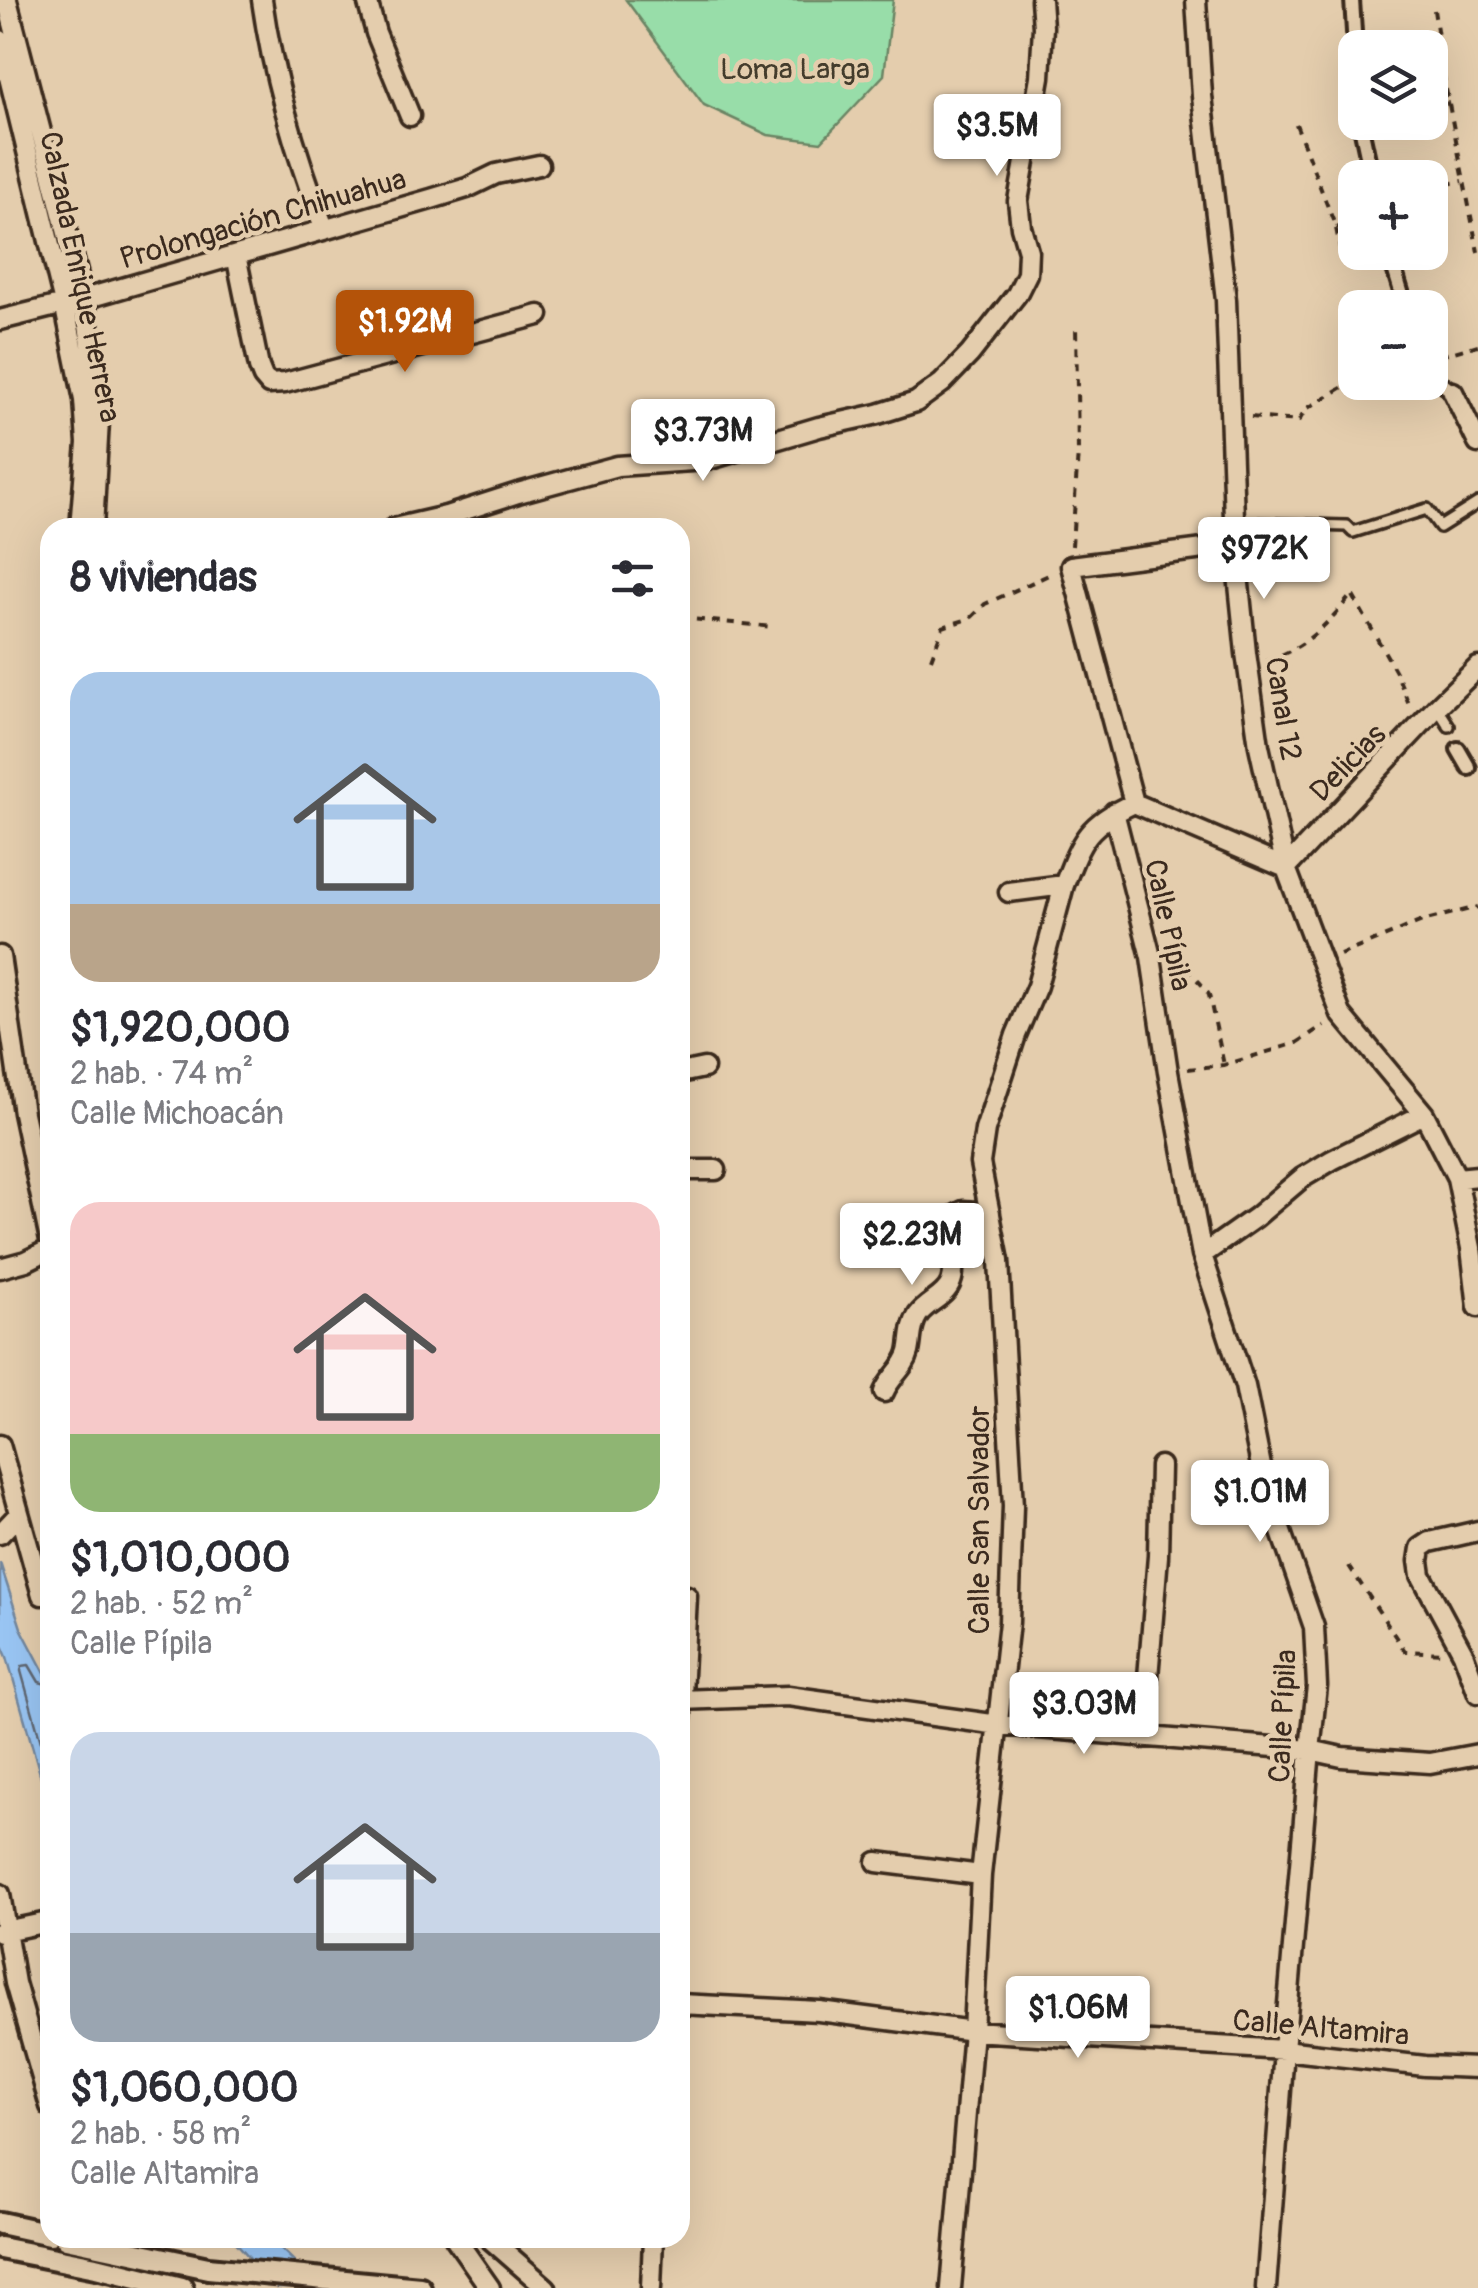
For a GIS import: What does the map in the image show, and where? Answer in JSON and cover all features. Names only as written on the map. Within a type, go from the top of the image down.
[{"type":"street","name":"Calzada Enrique Herrera","points":[[7,0],[84,299],[100,404],[94,518]]},
{"type":"street","points":[[262,0],[281,97],[324,228]]},
{"type":"street","points":[[367,0],[376,34],[410,116]]},
{"type":"street","points":[[437,518],[616,466],[707,460],[916,402],[942,383],[1017,294],[1027,274],[1028,252],[1020,227],[1018,201],[1040,77],[1042,0]]},
{"type":"street","name":"Canal 12","points":[[1196,0],[1202,96],[1226,300],[1234,544],[1260,746],[1286,868],[1341,1014],[1424,1114],[1457,1178],[1478,1306]]},
{"type":"street","points":[[1352,0],[1354,30]]},
{"type":"street","name":"Calzada Enrique Herrera","points":[[0,40],[84,400],[86,442],[81,518]]},
{"type":"street","name":"Prolongación Chihuahua","points":[[0,320],[467,188],[496,174],[539,165]]},
{"type":"street","points":[[236,255],[259,368],[269,384],[539,315]]},
{"type":"street","points":[[1448,388],[1454,392],[1478,444]]},
{"type":"street","points":[[1134,803],[1071,566],[1234,544]]},
{"type":"street","name":"Delicias","points":[[1286,868],[1478,666]]},
{"type":"street","points":[[1458,749],[1469,768]]},
{"type":"street","points":[[1114,812],[1134,803],[1286,868]]},
{"type":"street","name":"Calle San Salvador","points":[[950,2288],[974,2031],[981,1875],[1009,1622],[1013,1506],[999,1261],[980,1163],[985,1130],[1016,1035],[1037,986],[1064,884],[1088,832],[1114,812]]},
{"type":"street","name":"Calle Pípila","points":[[1114,812],[1151,957],[1202,1255],[1245,1386],[1265,1486],[1314,1627],[1317,1686],[1266,2288]]},
{"type":"street","points":[[1009,892],[1064,884]]},
{"type":"street","points":[[0,956],[23,1113],[40,1193]]},
{"type":"street","points":[[690,1071],[704,1068]]},
{"type":"street","points":[[1202,1255],[1302,1178],[1424,1114]]},
{"type":"street","points":[[690,1170],[716,1170]]},
{"type":"street","points":[[1457,1178],[1478,1176]]},
{"type":"street","points":[[884,1392],[909,1352],[912,1326],[920,1312],[951,1284],[949,1219],[963,1211],[990,1214]]},
{"type":"street","points":[[0,1268],[40,1254]]},
{"type":"street","points":[[0,1445],[40,1588]]},
{"type":"street","points":[[1143,1738],[1158,1556],[1160,1466]]},
{"type":"street","points":[[2,1532],[19,1514]]},
{"type":"street","points":[[1478,1531],[1430,1542],[1421,1548],[1419,1562],[1421,1575],[1463,1653],[1478,1693]]},
{"type":"street","points":[[690,1700],[788,1696],[999,1725],[1310,1750],[1342,1758],[1430,1763],[1478,1754]]},
{"type":"street","points":[[877,1862],[981,1875]]},
{"type":"street","points":[[0,1894],[3,1931],[40,2071]]},
{"type":"street","points":[[3,1931],[40,1924]]},
{"type":"street","name":"Calle Altamira","points":[[690,2005],[819,2011],[974,2031],[1284,2050],[1478,2068]]},
{"type":"street","points":[[0,2223],[40,2232]]},
{"type":"street","points":[[0,2248],[182,2288]]},
{"type":"street","points":[[85,2248],[110,2288]]},
{"type":"street","points":[[120,2248],[208,2268],[420,2288]]},
{"type":"street","points":[[463,2248],[490,2288]]},
{"type":"street","points":[[500,2248],[546,2288]]},
{"type":"street","points":[[651,2288],[653,2248]]},
{"type":"lane","points":[[1234,523],[1347,526],[1352,532],[1427,509],[1440,527],[1478,503]]},
{"type":"lane","points":[[1443,701],[1449,726]]},
{"type":"path","points":[[1434,10],[1437,30]]},
{"type":"path","points":[[1448,103],[1478,252]]},
{"type":"path","points":[[1296,124],[1338,238]]},
{"type":"path","points":[[1448,184],[1464,182]]},
{"type":"path","points":[[1469,210],[1478,208]]},
{"type":"path","points":[[931,659],[943,627],[972,618],[985,604],[1071,566],[1078,452],[1076,326]]},
{"type":"path","points":[[1448,354],[1478,346]]},
{"type":"path","points":[[1231,416],[1299,421],[1306,409],[1338,390]]},
{"type":"path","points":[[1247,662],[1270,660],[1312,638],[1352,594],[1396,672],[1418,728]]},
{"type":"path","points":[[690,617],[774,627]]},
{"type":"path","points":[[1322,962],[1422,921],[1478,907]]},
{"type":"path","points":[[1151,957],[1177,964],[1204,986],[1224,1064]]},
{"type":"path","points":[[1168,1072],[1224,1064],[1297,1042],[1341,1014]]},
{"type":"path","points":[[1349,1566],[1405,1651],[1463,1653]]},
{"type":"green space","name":"Loma Larga","points":[[626,0],[893,0],[884,75],[821,142],[768,135],[704,105]]},
{"type":"water","points":[[0,1563],[21,1628],[40,1664],[40,1774],[7,1657],[0,1641]]},
{"type":"water","points":[[241,2248],[280,2248],[322,2288],[277,2288]]}]
